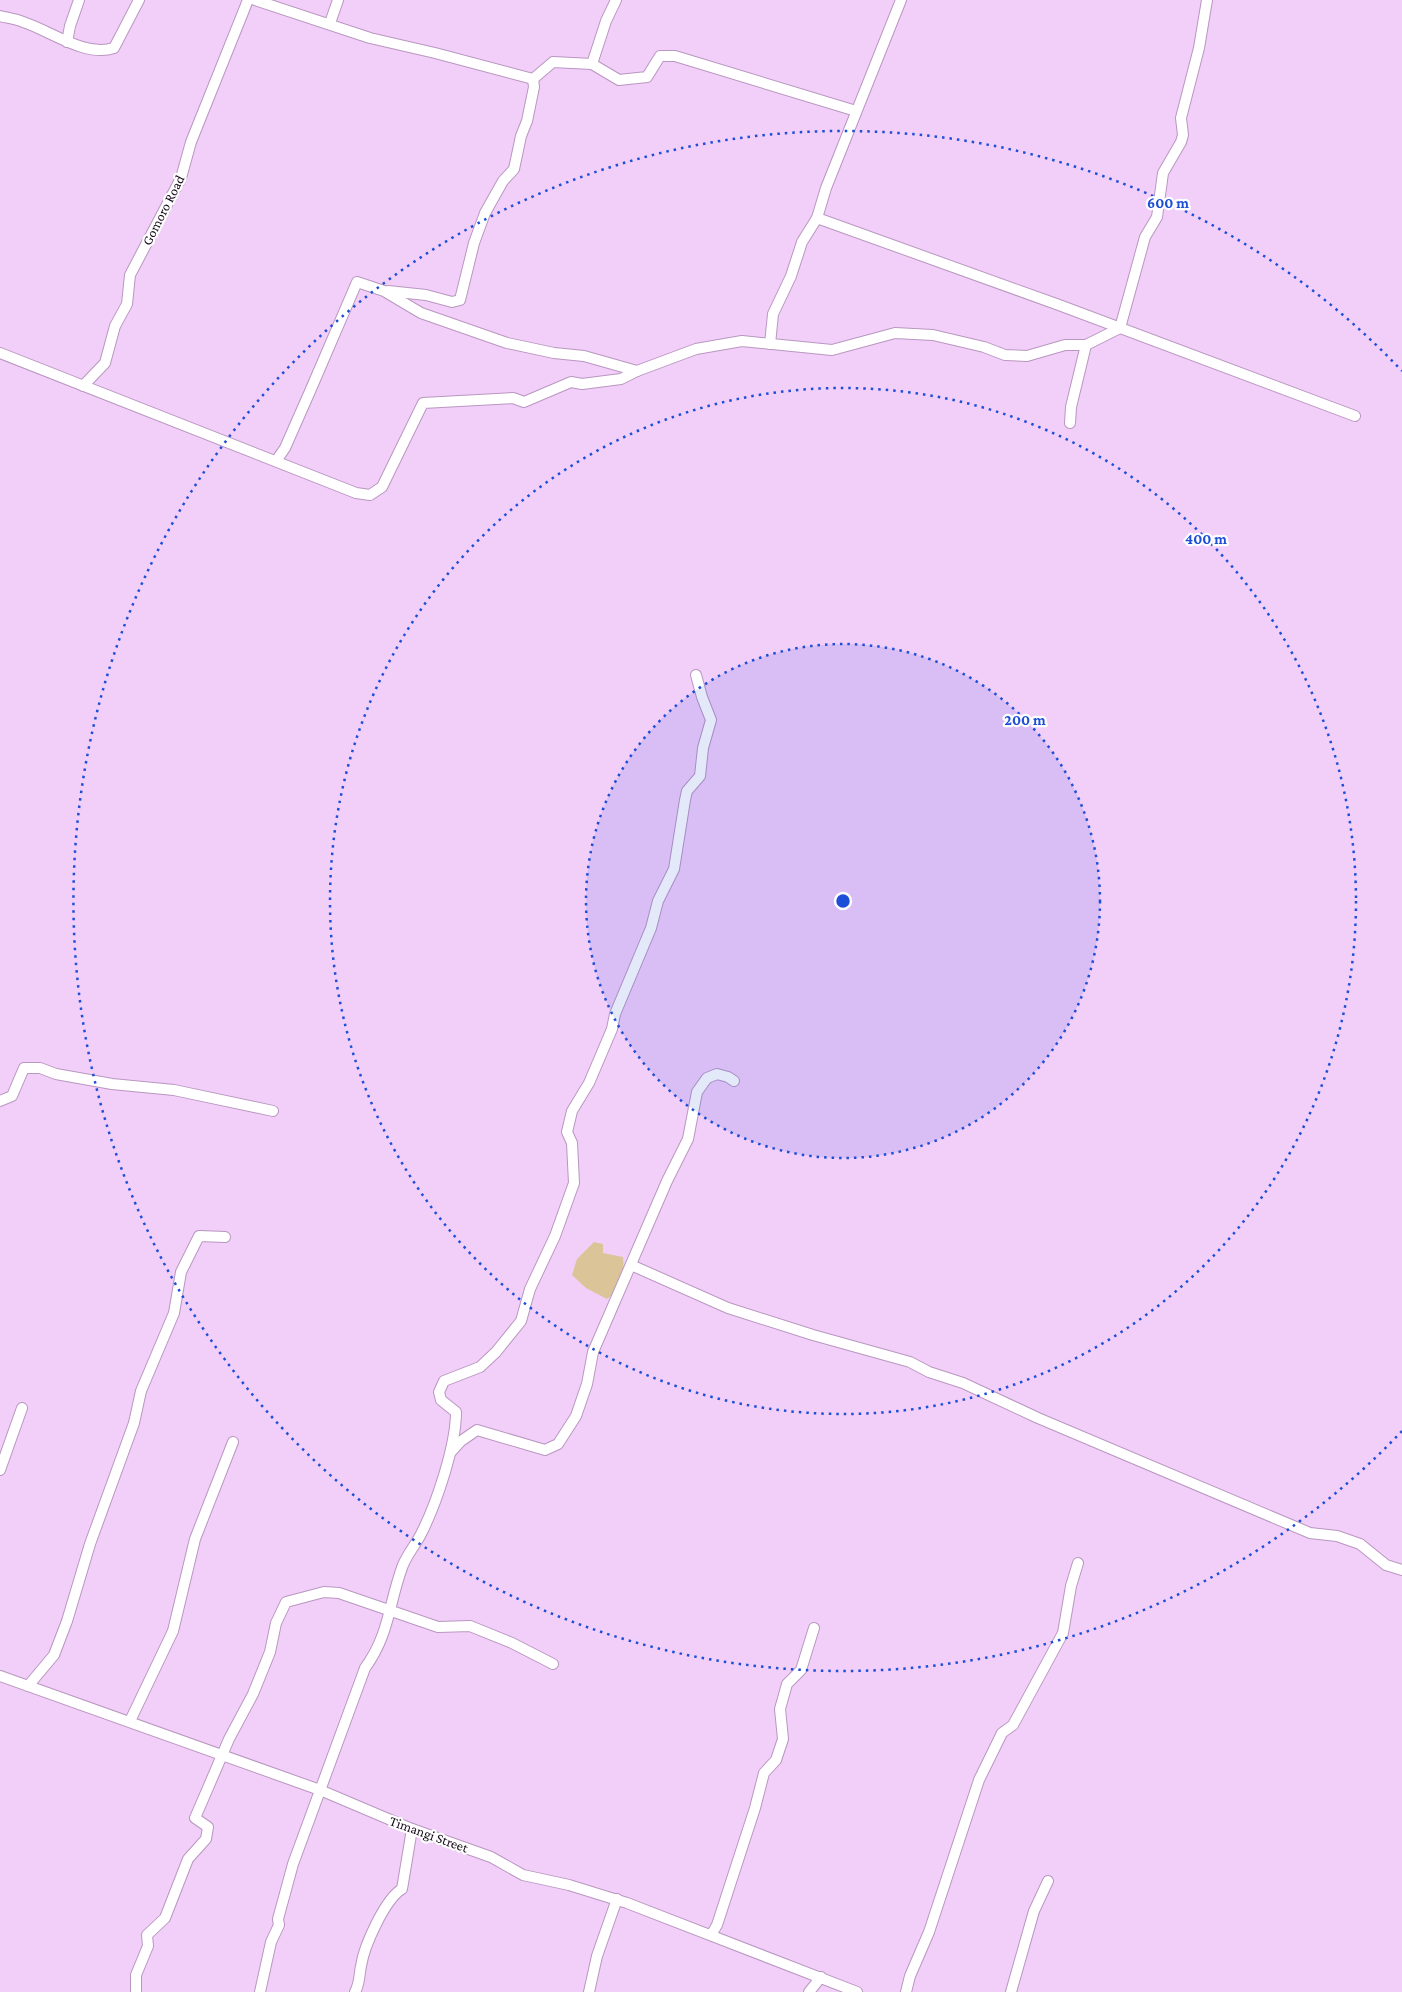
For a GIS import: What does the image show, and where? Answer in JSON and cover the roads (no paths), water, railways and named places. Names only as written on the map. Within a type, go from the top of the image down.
[{"type":"street","points":[[68,42],[70,26],[79,0]]},
{"type":"street","points":[[0,16],[23,22],[68,42],[105,52],[114,48],[139,0]]},
{"type":"street","name":"Gomoro Road","points":[[83,386],[105,363],[115,326],[126,304],[130,275],[181,178],[191,142],[222,59],[248,0]]},
{"type":"street","points":[[255,0],[330,23],[370,38],[435,52],[533,80]]},
{"type":"street","points":[[330,23],[338,0]]},
{"type":"street","points":[[592,64],[606,21],[616,0]]},
{"type":"street","points":[[770,344],[773,314],[791,276],[802,242],[817,218],[826,188],[901,0]]},
{"type":"street","points":[[0,353],[356,493],[370,494],[382,487],[423,403],[513,398],[524,402],[571,382],[582,384],[621,379],[696,349],[742,341],[832,350],[895,333],[933,335],[984,347],[1005,355],[1027,356],[1065,346],[1086,345],[1120,328],[1145,237],[1156,217],[1163,173],[1183,135],[1181,118],[1199,48],[1207,0]]},
{"type":"street","points":[[533,80],[553,62],[592,64],[619,80],[648,77],[660,56],[675,56],[856,112]]},
{"type":"street","points":[[384,291],[426,295],[452,302],[460,300],[474,243],[485,213],[503,181],[514,168],[520,136],[527,121],[534,87],[533,80]]},
{"type":"street","points":[[817,218],[1355,416]]},
{"type":"street","points":[[276,461],[312,389],[357,282],[384,291],[421,313],[507,343],[554,353],[584,356],[637,371]]},
{"type":"street","points":[[1070,423],[1070,407],[1086,345]]},
{"type":"street","points":[[260,1992],[271,1942],[279,1925],[278,1919],[294,1864],[320,1790],[365,1668],[378,1650],[391,1612],[403,1565],[422,1532],[450,1453],[456,1412],[441,1400],[439,1392],[444,1382],[451,1377],[480,1367],[496,1352],[521,1321],[530,1289],[555,1236],[574,1183],[572,1143],[567,1132],[572,1111],[589,1083],[612,1029],[615,1014],[651,928],[658,901],[674,869],[687,791],[700,776],[703,748],[711,720],[696,675]]},
{"type":"street","points":[[0,1101],[12,1096],[24,1068],[40,1068],[56,1074],[112,1084],[174,1090],[273,1111]]},
{"type":"street","points":[[450,1453],[461,1441],[476,1430],[545,1450],[558,1444],[576,1416],[587,1384],[593,1352],[667,1181],[688,1139],[697,1092],[707,1078],[717,1074],[734,1081]]},
{"type":"street","points":[[28,1686],[54,1655],[67,1621],[90,1544],[134,1423],[141,1391],[174,1313],[181,1272],[199,1236],[224,1237]]},
{"type":"street","points":[[631,1265],[728,1308],[813,1335],[910,1362],[928,1372],[943,1375],[1038,1418],[1310,1533],[1337,1536],[1360,1544],[1386,1564],[1402,1570]]},
{"type":"street","points":[[0,1470],[22,1408]]},
{"type":"street","points":[[130,1721],[173,1631],[195,1539],[233,1442]]},
{"type":"street","points":[[906,1992],[910,1976],[929,1932],[979,1780],[1002,1733],[1013,1725],[1063,1633],[1071,1586],[1078,1563]]},
{"type":"street","points":[[136,1992],[136,1976],[148,1946],[147,1935],[165,1918],[188,1859],[206,1839],[208,1826],[195,1818],[229,1739],[253,1694],[270,1652],[276,1622],[286,1602],[324,1592],[339,1593],[438,1628],[470,1626],[512,1643],[553,1664]]},
{"type":"street","points":[[711,1935],[717,1925],[752,1817],[764,1773],[776,1760],[783,1739],[780,1709],[787,1684],[801,1670],[814,1628]]},
{"type":"street","name":"Timangi Street","points":[[0,1676],[320,1790],[412,1829],[491,1857],[523,1875],[569,1885],[617,1900],[857,1992]]},
{"type":"street","points":[[355,1992],[368,1943],[394,1894],[402,1889],[412,1829]]},
{"type":"street","points":[[1011,1992],[1034,1911],[1048,1881]]},
{"type":"street","points":[[589,1992],[597,1956],[617,1900]]},
{"type":"street","points":[[809,1992],[821,1977]]}]
